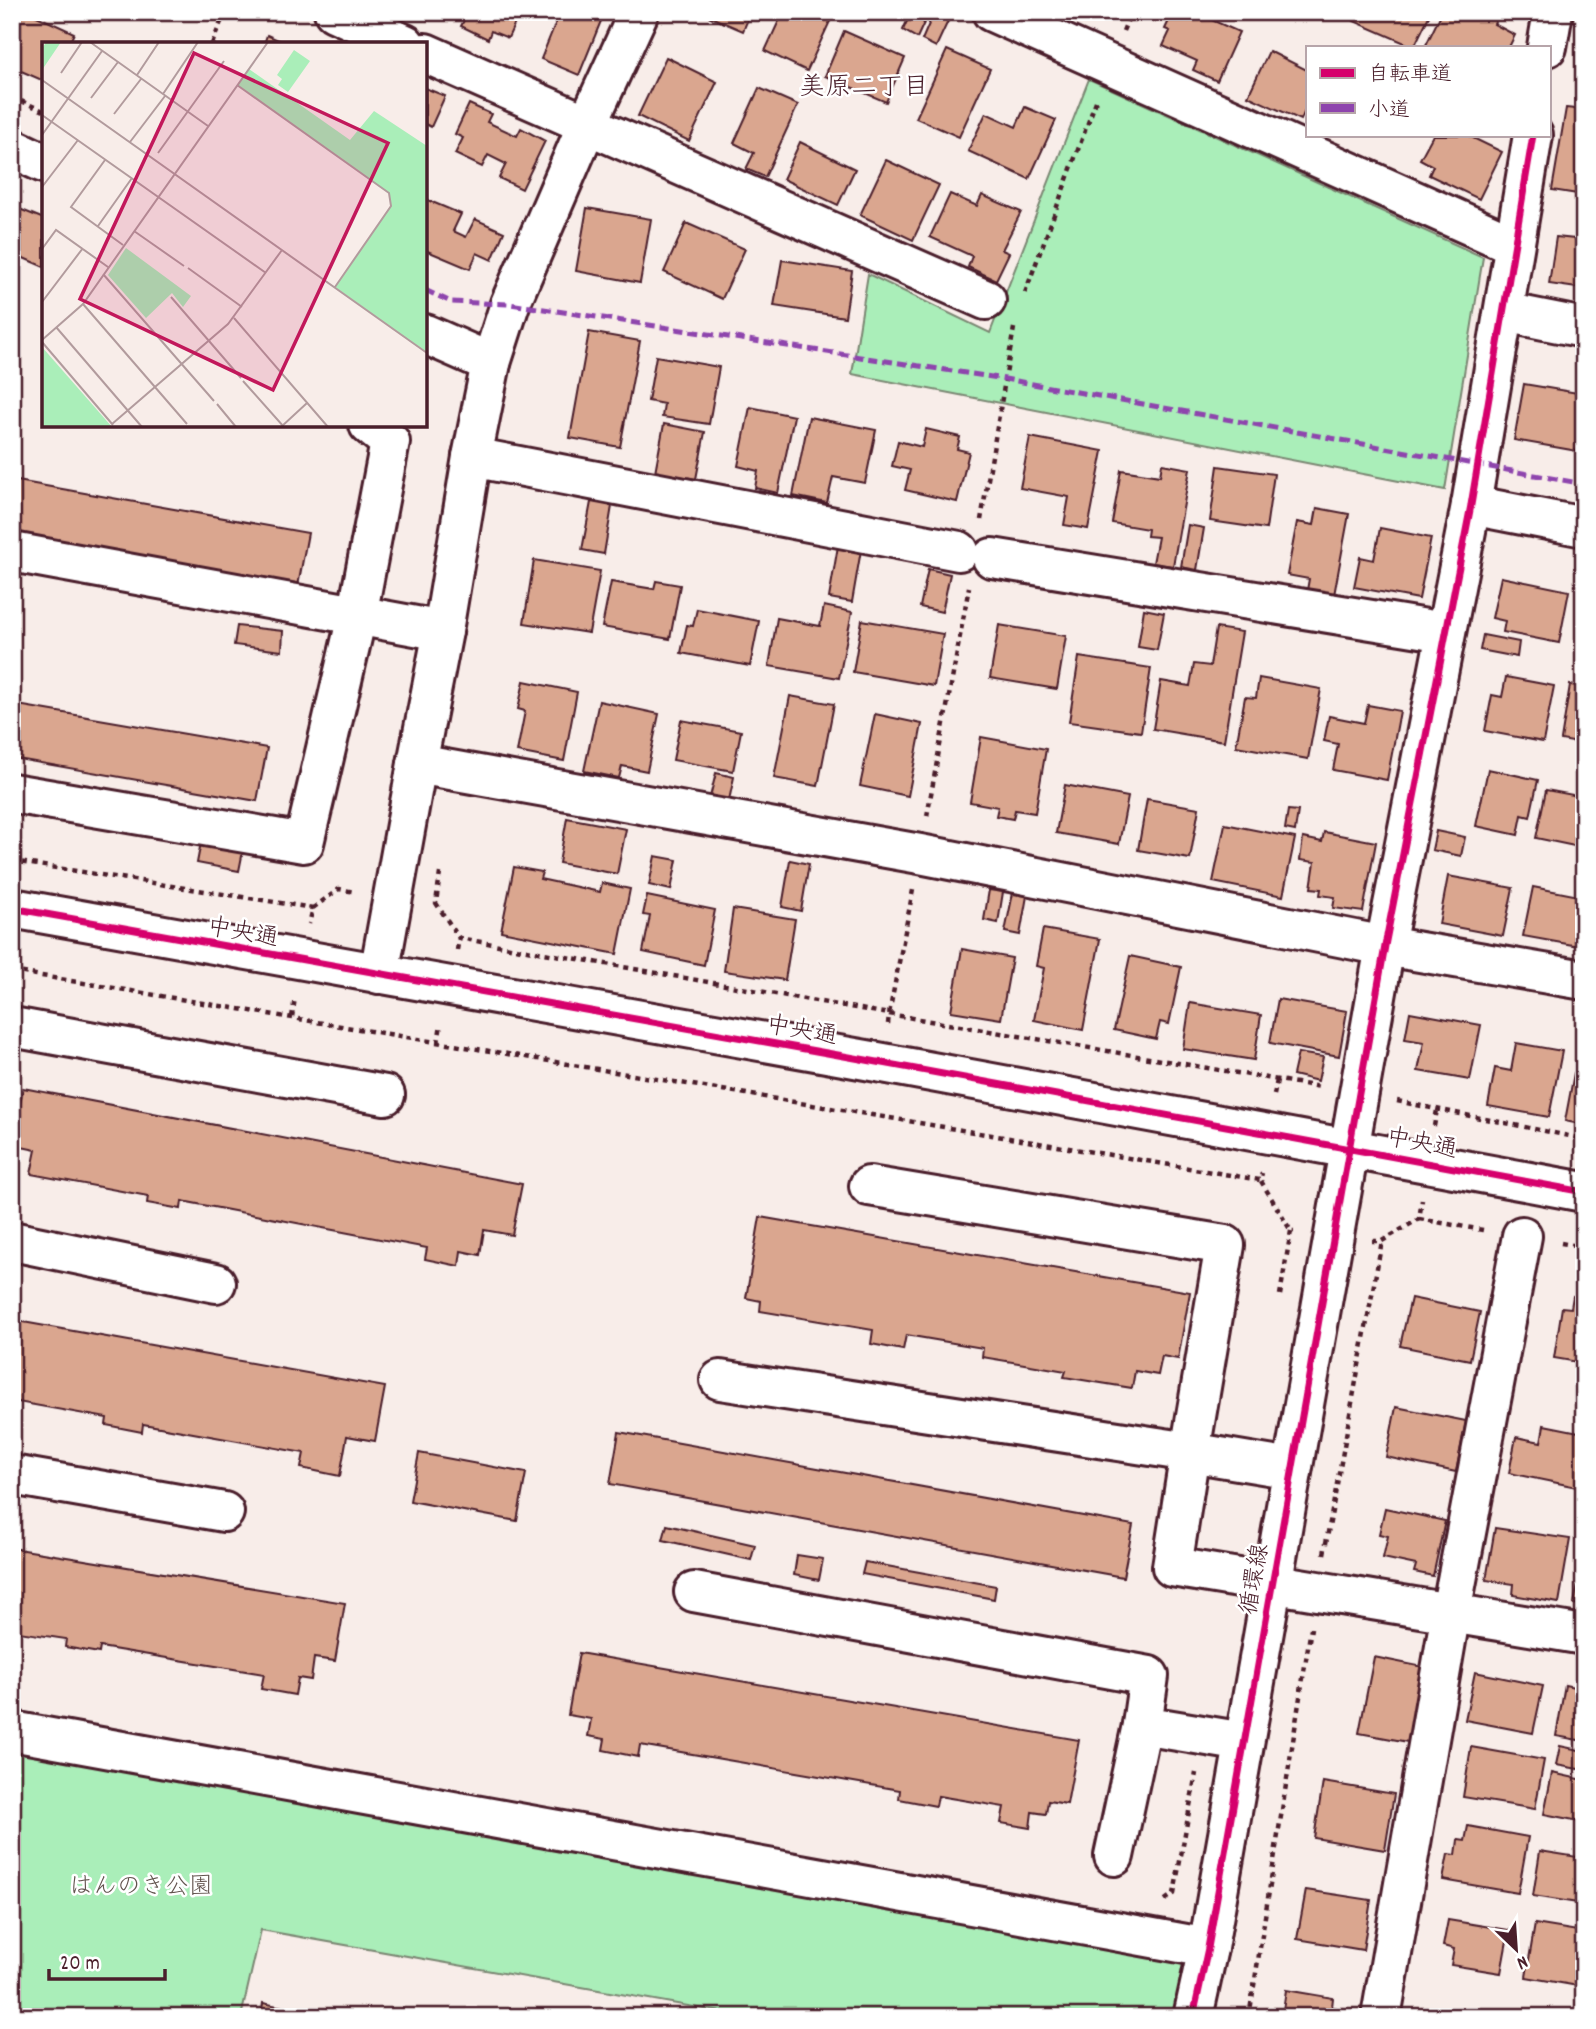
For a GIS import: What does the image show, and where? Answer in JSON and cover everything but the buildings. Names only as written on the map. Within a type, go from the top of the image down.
[{"type":"street","points":[[334,12],[401,42]]},
{"type":"street","points":[[379,974],[491,363],[510,303],[639,12]]},
{"type":"street","points":[[992,12],[1514,245]]},
{"type":"street","points":[[1547,46],[1553,12]]},
{"type":"street","points":[[427,54],[587,125],[1004,301]]},
{"type":"street","name":"循環線","points":[[1193,2017],[1208,1948],[1385,946],[1471,505],[1532,136]]},
{"type":"street","points":[[12,148],[42,162]]},
{"type":"street","points":[[1504,312],[1584,328]]},
{"type":"street","points":[[427,335],[491,363]]},
{"type":"street","points":[[12,793],[304,843],[357,616],[390,442],[371,427]]},
{"type":"street","points":[[472,457],[975,554],[1445,632]]},
{"type":"street","points":[[1471,505],[1584,527]]},
{"type":"street","points":[[12,552],[443,631]]},
{"type":"street","points":[[417,764],[920,854],[1385,946],[1584,980]]},
{"type":"street","name":"中央通","points":[[12,908],[1268,1132],[1584,1192]]},
{"type":"street","points":[[12,1027],[385,1095]]},
{"type":"street","points":[[869,1186],[1225,1245],[1172,1567],[1584,1635]]},
{"type":"street","points":[[1381,2017],[1451,1612],[1522,1236]]},
{"type":"street","points":[[12,1241],[216,1283]]},
{"type":"street","points":[[720,1380],[1292,1469]]},
{"type":"street","points":[[12,1475],[224,1512]]},
{"type":"street","points":[[694,1592],[1149,1676],[1142,1725],[1114,1856]]},
{"type":"street","points":[[1142,1725],[1244,1742]]},
{"type":"street","points":[[12,1731],[1208,1948]]},
{"type":"path","points":[[213,42],[225,12]]},
{"type":"path","points":[[1004,301],[1110,64],[1130,12]]},
{"type":"path","points":[[12,97],[42,110]]},
{"type":"path","points":[[883,1063],[889,1014],[1015,327]]},
{"type":"path","points":[[12,861],[313,908],[300,961]]},
{"type":"path","points":[[449,985],[459,939],[1360,1094],[1584,1139]]},
{"type":"path","points":[[12,971],[1261,1180],[1277,1080]]},
{"type":"green space","points":[[1089,79],[1483,257],[1445,490],[852,374],[868,274],[990,333]]},
{"type":"green space","name":"はんのき公園","points":[[12,1731],[1208,1948],[1193,2017],[750,2017],[261,1930],[241,2017],[12,2017]]},
{"type":"marked path","points":[[427,291],[451,302],[510,304],[1005,379],[1584,484]]},
{"type":"cycle path","points":[[1193,2017],[1208,1948],[1385,946],[1471,505],[1533,136]]},
{"type":"cycle path","points":[[12,908],[883,1063],[1584,1192]]},
{"type":"district","name":"美原二丁目","points":[[864,85]]}]
